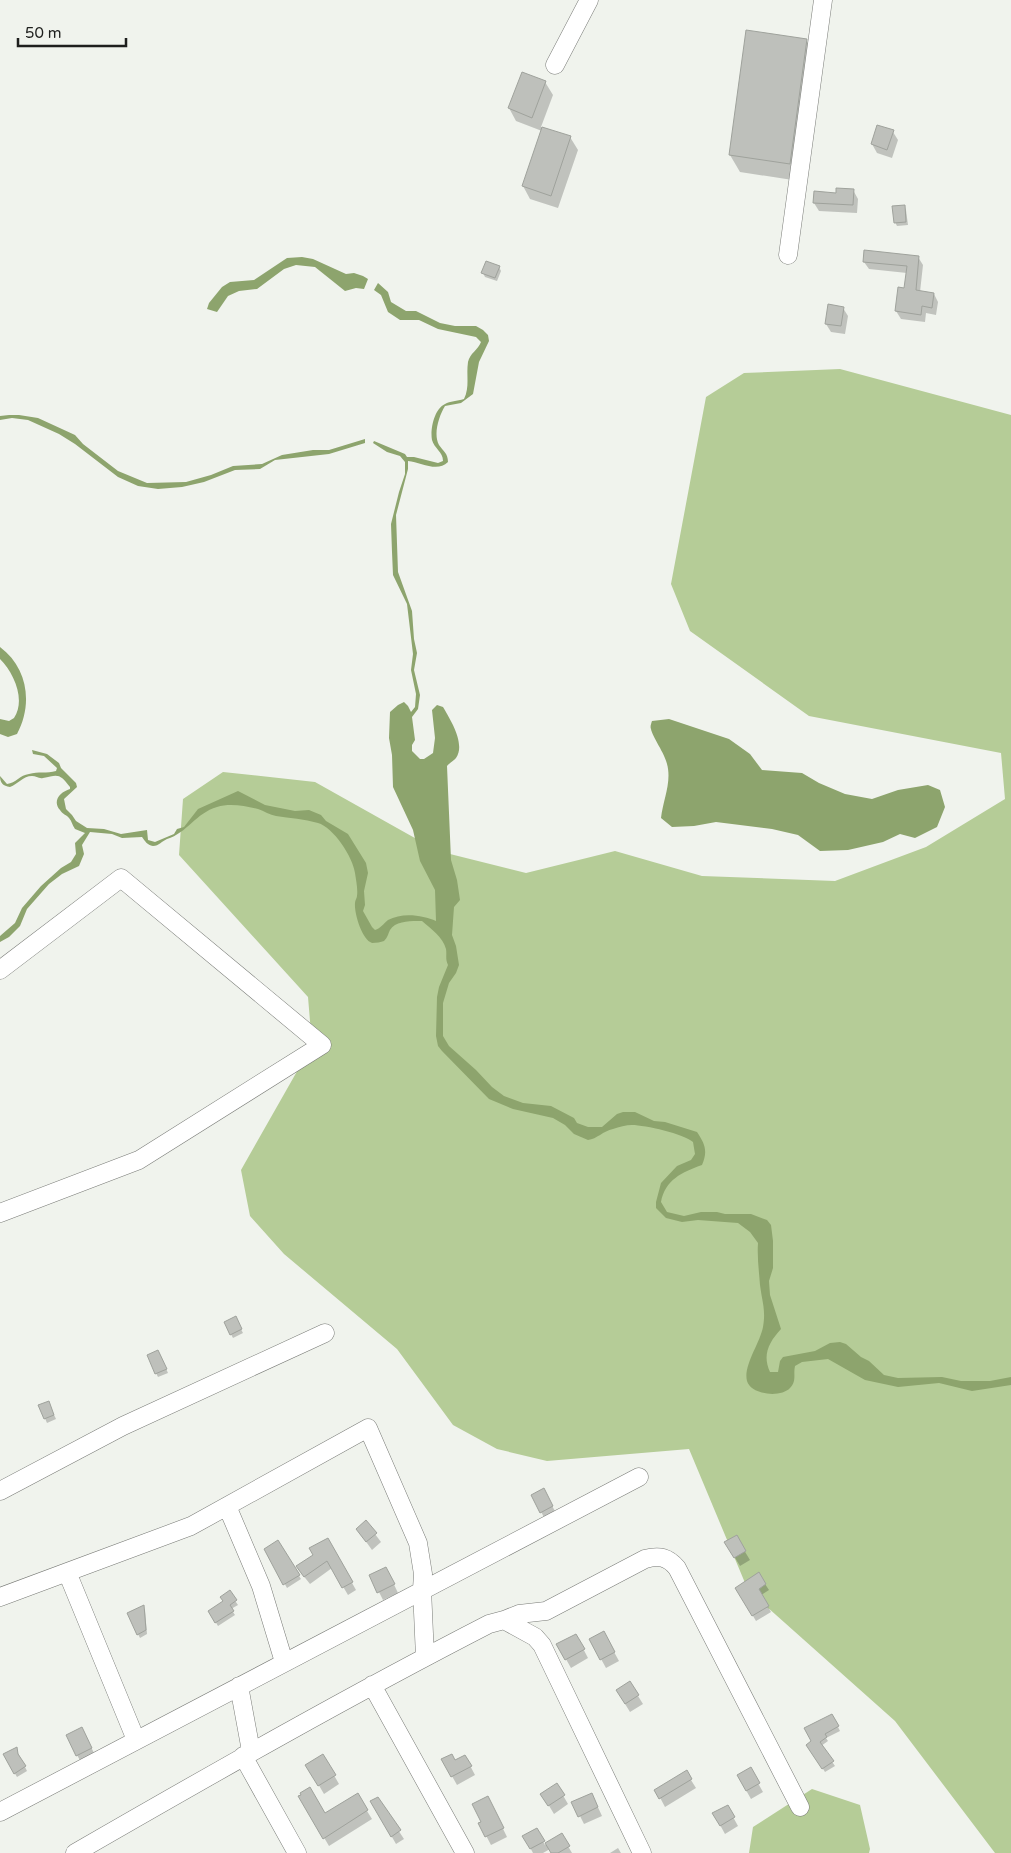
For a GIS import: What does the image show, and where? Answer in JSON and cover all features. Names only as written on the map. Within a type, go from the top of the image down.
[{"type":"street","points":[[555,66],[589,0]]},
{"type":"street","points":[[788,255],[823,0]]},
{"type":"street","points":[[0,970],[120,878],[322,1045],[139,1160],[0,1213]]},
{"type":"street","points":[[0,1491],[123,1426],[325,1333]]},
{"type":"street","points":[[0,1598],[191,1526],[368,1428],[418,1543],[423,1574],[425,1657]]},
{"type":"street","points":[[0,1812],[639,1477]]},
{"type":"street","points":[[227,1506],[262,1586],[284,1662]]},
{"type":"street","points":[[75,1853],[247,1754],[372,1685],[489,1624],[528,1612],[536,1614],[546,1612],[655,1556],[671,1561],[682,1577],[800,1807]]},
{"type":"street","points":[[67,1572],[136,1740]]},
{"type":"street","points":[[504,1620],[535,1637],[542,1645],[642,1853]]},
{"type":"street","points":[[372,1685],[465,1853]]},
{"type":"street","points":[[239,1686],[247,1754],[297,1853]]},
{"type":"shaded area","points":[[302,257],[313,259],[346,274],[354,273],[363,276],[368,279],[364,289],[356,288],[345,291],[315,267],[296,265],[284,269],[257,289],[239,291],[228,296],[217,312],[207,309],[209,303],[222,287],[230,282],[254,280],[287,258]]},
{"type":"shaded area","points":[[378,283],[388,292],[391,302],[406,311],[416,311],[440,323],[455,326],[476,326],[488,335],[489,341],[479,362],[473,394],[461,403],[445,406],[439,420],[437,441],[446,454],[448,462],[439,467],[434,467],[408,461],[408,469],[396,515],[398,572],[412,611],[417,653],[414,670],[420,695],[418,709],[412,717],[415,740],[412,745],[412,751],[420,759],[424,759],[433,753],[435,738],[432,710],[437,705],[443,707],[449,718],[456,732],[459,746],[456,758],[447,766],[451,860],[460,900],[454,907],[452,935],[459,965],[449,983],[443,1003],[443,1036],[449,1046],[504,1096],[523,1103],[551,1106],[574,1118],[577,1123],[588,1127],[602,1127],[617,1114],[635,1112],[654,1121],[665,1122],[697,1132],[705,1148],[702,1165],[681,1174],[670,1182],[661,1202],[667,1212],[684,1216],[701,1212],[751,1214],[767,1220],[771,1225],[773,1268],[769,1281],[770,1295],[781,1329],[768,1349],[767,1360],[770,1372],[778,1372],[780,1361],[783,1357],[815,1351],[830,1343],[840,1342],[846,1344],[861,1357],[869,1361],[884,1375],[898,1378],[942,1377],[961,1381],[990,1381],[1011,1377],[1011,1385],[972,1391],[939,1383],[898,1387],[865,1380],[828,1359],[802,1362],[795,1366],[793,1383],[786,1391],[767,1394],[750,1386],[746,1375],[747,1368],[764,1321],[758,1264],[758,1243],[750,1232],[738,1223],[698,1220],[682,1222],[666,1218],[656,1208],[661,1183],[677,1166],[691,1160],[695,1154],[693,1142],[664,1130],[632,1125],[609,1130],[588,1140],[574,1134],[565,1125],[553,1118],[513,1109],[489,1099],[438,1046],[436,1036],[437,997],[448,965],[446,949],[442,941],[422,921],[418,921],[396,924],[384,941],[372,943],[368,941],[359,926],[356,913],[357,887],[353,866],[336,836],[318,823],[274,815],[238,805],[227,805],[210,810],[174,836],[155,846],[148,844],[142,837],[122,838],[112,834],[90,832],[82,845],[84,854],[79,866],[62,874],[49,884],[27,909],[20,926],[9,937],[0,942],[0,936],[15,923],[22,908],[41,886],[61,868],[71,862],[76,854],[75,843],[85,833],[75,829],[70,819],[58,807],[58,797],[70,789],[61,777],[42,778],[29,776],[10,787],[1,782],[0,776],[7,784],[26,775],[56,771],[57,768],[44,756],[33,754],[32,750],[47,754],[59,763],[61,768],[76,783],[77,787],[64,799],[66,809],[76,821],[87,828],[104,829],[121,834],[147,830],[148,840],[155,842],[174,834],[177,829],[184,827],[198,809],[238,791],[265,805],[295,811],[309,810],[321,815],[326,821],[348,834],[366,863],[368,873],[364,891],[365,905],[363,911],[375,930],[388,920],[406,915],[425,917],[436,921],[435,890],[420,861],[413,830],[393,787],[392,755],[389,738],[390,712],[404,702],[411,712],[415,707],[416,694],[411,670],[413,654],[407,604],[393,575],[391,524],[405,474],[405,462],[400,456],[387,452],[373,443],[374,441],[405,454],[407,457],[438,463],[443,461],[442,455],[432,440],[434,420],[438,410],[445,404],[464,399],[468,362],[470,356],[481,342],[476,337],[438,329],[419,320],[400,320],[388,312],[381,295],[374,290]]},
{"type":"shaded area","points":[[840,369],[1011,415],[1011,1853],[995,1853],[895,1721],[748,1590],[689,1449],[547,1461],[497,1449],[453,1425],[397,1349],[284,1254],[250,1216],[241,1170],[312,1045],[308,997],[179,855],[183,799],[223,772],[315,782],[438,851],[526,873],[615,851],[702,876],[835,881],[926,847],[1005,799],[1001,753],[809,716],[690,631],[671,584],[706,397],[744,373]]},
{"type":"shaded area","points":[[0,416],[38,418],[75,435],[83,444],[118,471],[147,483],[186,482],[233,466],[262,464],[282,455],[313,450],[329,450],[365,439],[365,443],[329,454],[275,460],[260,469],[235,470],[204,482],[182,487],[158,489],[138,486],[118,477],[75,444],[59,434],[28,420],[12,418],[0,420]]},
{"type":"shaded area","points":[[0,647],[17,665],[25,687],[25,711],[22,723],[17,734],[8,737],[0,734],[0,719],[9,721],[14,718],[19,703],[19,695],[14,679],[0,659]]},
{"type":"shaded area","points":[[669,719],[729,739],[750,754],[762,770],[802,773],[819,783],[845,794],[872,799],[898,790],[928,785],[940,790],[945,807],[937,827],[915,838],[900,834],[883,842],[848,850],[820,851],[798,835],[772,829],[716,822],[672,827],[661,818],[668,784],[668,771],[666,760],[651,727],[652,721]]},
{"type":"shaded area","points":[[812,1789],[860,1805],[870,1849],[869,1853],[749,1853],[753,1827]]},
{"type":"building","points":[[746,30],[807,39],[790,164],[729,155]]},
{"type":"building","points":[[522,72],[546,81],[532,118],[508,108]]},
{"type":"building","points":[[877,125],[894,130],[887,150],[871,144]]},
{"type":"building","points":[[542,127],[571,136],[551,196],[522,186]]},
{"type":"building","points":[[836,188],[854,189],[853,205],[813,203],[814,191],[836,193]]},
{"type":"building","points":[[905,205],[906,222],[894,223],[892,206]]},
{"type":"building","points":[[864,250],[919,256],[916,290],[934,293],[932,308],[922,306],[921,315],[895,311],[898,287],[904,288],[907,266],[863,262]]},
{"type":"building","points":[[486,261],[500,266],[495,278],[481,273]]},
{"type":"building","points":[[828,304],[844,307],[841,326],[825,324]]},
{"type":"building","points":[[236,1316],[242,1329],[230,1335],[224,1322]]},
{"type":"building","points":[[158,1350],[167,1369],[155,1374],[147,1355]]},
{"type":"building","points":[[49,1401],[54,1415],[44,1419],[38,1405]]},
{"type":"building","points":[[544,1488],[553,1506],[540,1513],[531,1495]]},
{"type":"building","points":[[366,1520],[377,1533],[366,1542],[356,1529]]},
{"type":"building","points":[[737,1535],[746,1551],[734,1558],[724,1542]]},
{"type":"building","points":[[328,1538],[353,1582],[342,1588],[327,1561],[304,1577],[296,1566],[313,1555],[309,1548]]},
{"type":"building","points":[[278,1540],[300,1575],[283,1585],[264,1549]]},
{"type":"building","points":[[386,1567],[395,1584],[377,1593],[369,1575]]},
{"type":"building","points":[[759,1572],[766,1584],[759,1589],[769,1606],[752,1616],[735,1588]]},
{"type":"building","points":[[230,1590],[237,1600],[230,1605],[234,1611],[215,1623],[208,1611],[223,1601],[220,1597]]},
{"type":"building","points":[[144,1605],[146,1630],[137,1635],[127,1613]]},
{"type":"building","points":[[604,1631],[615,1652],[600,1660],[589,1639]]},
{"type":"building","points":[[576,1634],[585,1649],[565,1660],[556,1644]]},
{"type":"building","points":[[630,1681],[639,1695],[625,1704],[616,1690]]},
{"type":"building","points":[[832,1714],[839,1726],[825,1734],[827,1737],[820,1742],[834,1761],[822,1769],[806,1745],[811,1741],[804,1728]]},
{"type":"building","points":[[82,1727],[92,1748],[76,1756],[66,1735]]},
{"type":"building","points":[[17,1747],[18,1754],[26,1766],[14,1774],[3,1754]]},
{"type":"building","points":[[323,1754],[336,1775],[318,1786],[305,1765]]},
{"type":"building","points":[[452,1754],[455,1760],[465,1755],[472,1766],[451,1777],[441,1759]]},
{"type":"building","points":[[751,1767],[760,1783],[746,1791],[737,1775]]},
{"type":"building","points":[[687,1770],[692,1779],[659,1799],[654,1790]]},
{"type":"building","points":[[557,1783],[565,1795],[548,1806],[540,1794]]},
{"type":"building","points":[[310,1787],[325,1813],[358,1793],[368,1810],[323,1839],[298,1796]]},
{"type":"building","points":[[592,1793],[598,1807],[578,1817],[571,1802]]},
{"type":"building","points":[[488,1796],[504,1828],[485,1837],[478,1823],[481,1822],[472,1804]]},
{"type":"building","points":[[378,1797],[401,1830],[391,1837],[370,1801]]},
{"type":"building","points":[[728,1805],[735,1817],[720,1826],[712,1813]]},
{"type":"building","points":[[537,1828],[545,1841],[530,1849],[522,1836]]},
{"type":"building","points":[[562,1833],[570,1846],[558,1853],[551,1853],[545,1843]]}]
